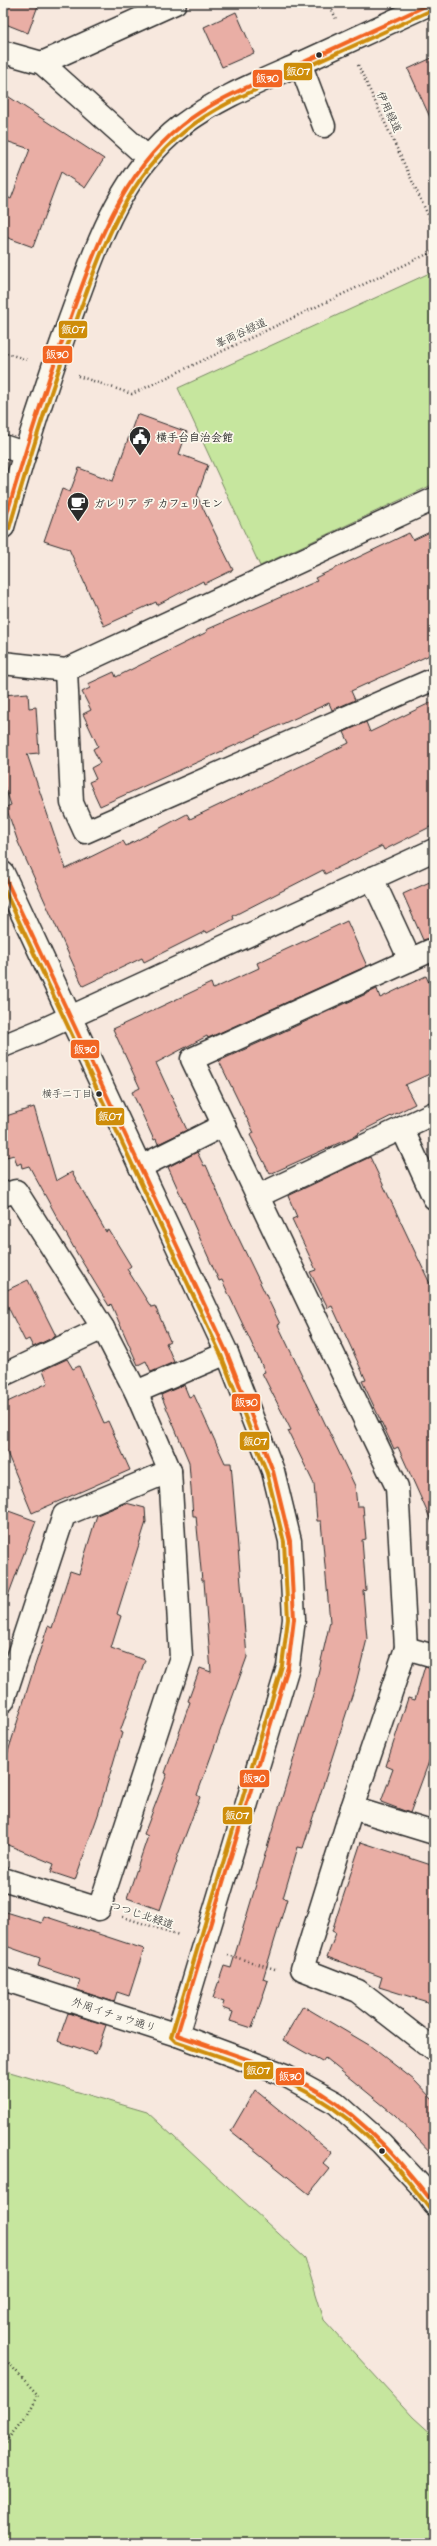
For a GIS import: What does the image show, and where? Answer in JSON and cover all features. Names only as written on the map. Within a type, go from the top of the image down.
[{"type":"street","points":[[42,63],[175,3]]},
{"type":"street","points":[[3,527],[24,453],[52,368],[109,217],[129,181],[147,157],[180,127],[216,102],[432,3]]},
{"type":"street","points":[[3,52],[42,63],[147,157]]},
{"type":"street","points":[[300,63],[324,126]]},
{"type":"street","points":[[3,446],[24,453]]},
{"type":"street","points":[[3,662],[66,670],[434,500]]},
{"type":"street","points":[[66,670],[72,803],[85,832],[434,679]]},
{"type":"street","points":[[3,1046],[70,1018],[434,850]]},
{"type":"street","points":[[3,873],[227,1353],[273,1471],[290,1541],[294,1619],[288,1668],[177,2035]]},
{"type":"street","points":[[372,878],[410,960]]},
{"type":"street","points":[[434,949],[192,1059],[396,1487],[406,1648],[352,1808],[302,1968],[358,1991],[434,2050]]},
{"type":"street","points":[[258,1196],[434,1113]]},
{"type":"street","points":[[140,1167],[224,1125]]},
{"type":"street","points":[[402,1128],[434,1198]]},
{"type":"street","points":[[3,1195],[16,1191],[103,1328],[136,1392],[170,1471],[181,1657],[99,1909],[3,1879]]},
{"type":"street","points":[[3,1375],[103,1328]]},
{"type":"street","points":[[136,1392],[227,1353]]},
{"type":"street","points":[[3,1701],[64,1515],[170,1471]]},
{"type":"street","points":[[406,1648],[434,1656]]},
{"type":"street","points":[[352,1808],[434,1833]]},
{"type":"street","name":"外周イチョウ通り","points":[[3,1980],[177,2035],[285,2075],[336,2103],[381,2143],[422,2187],[434,2204]]},
{"type":"path","name":"伊用緑道","points":[[329,3],[434,228]]},
{"type":"path","name":"峯両谷緑道","points":[[52,368],[132,394],[434,251]]},
{"type":"path","name":"つつじ北緑道","points":[[99,1909],[181,1936]]},
{"type":"path","points":[[225,1955],[278,1969],[302,1968]]},
{"type":"path","points":[[3,2357],[38,2395],[28,2414],[3,2445]]},
{"type":"green space","points":[[434,271],[434,484],[260,566],[178,388]]},
{"type":"green space","points":[[3,2070],[147,2112],[305,2258],[324,2320],[413,2417],[434,2436],[434,2543],[3,2543]]},
{"type":"building","points":[[3,3],[39,3],[28,33],[3,23]]},
{"type":"building","points":[[236,12],[254,53],[222,67],[204,27]]},
{"type":"building","points":[[434,57],[434,126],[408,69]]},
{"type":"building","points":[[3,93],[104,159],[85,188],[61,172],[33,247],[3,236],[3,195],[11,199],[30,149],[3,140]]},
{"type":"building","points":[[137,414],[187,432],[179,454],[208,465],[197,496],[233,570],[204,584],[203,581],[157,605],[156,602],[104,626],[69,549],[44,541],[62,489],[70,492],[79,468],[113,481]]},
{"type":"building","points":[[434,530],[434,653],[351,691],[355,700],[332,710],[329,703],[100,806],[89,782],[96,779],[91,768],[100,763],[93,749],[98,746],[83,714],[91,710],[82,692],[90,688],[88,684],[114,672],[116,677],[207,632],[206,630],[317,581],[315,578],[409,533],[413,540]]},
{"type":"building","points":[[28,693],[29,708],[36,707],[39,753],[27,754],[66,869],[123,841],[126,846],[187,814],[190,819],[349,743],[344,732],[366,722],[370,732],[434,701],[434,825],[384,850],[382,846],[325,874],[323,870],[233,916],[234,919],[207,933],[206,931],[144,962],[142,958],[83,986],[18,842],[6,807],[11,805],[3,782],[3,695]]},
{"type":"building","points":[[434,880],[434,937],[423,940],[403,894]]},
{"type":"building","points":[[347,921],[367,966],[208,1038],[207,1036],[156,1063],[187,1130],[158,1144],[156,1139],[154,1140],[132,1092],[140,1088],[113,1029],[211,983],[213,989],[259,968],[257,963]]},
{"type":"building","points":[[426,976],[434,994],[434,1072],[405,1085],[415,1104],[358,1133],[359,1134],[270,1174],[250,1135],[254,1133],[219,1061],[377,989],[380,998]]},
{"type":"building","points":[[34,1107],[56,1181],[72,1172],[106,1232],[109,1230],[131,1266],[127,1269],[151,1307],[155,1306],[170,1341],[166,1343],[174,1362],[151,1372],[146,1361],[138,1365],[111,1304],[109,1306],[75,1250],[29,1166],[22,1168],[21,1163],[17,1165],[14,1155],[3,1158],[3,1117]]},
{"type":"building","points":[[197,1152],[204,1166],[206,1165],[226,1212],[280,1324],[278,1325],[355,1486],[357,1506],[363,1506],[366,1539],[362,1540],[366,1590],[363,1591],[367,1639],[356,1683],[303,1848],[298,1847],[283,1898],[287,1899],[263,1979],[268,1981],[252,2028],[230,2021],[233,2012],[222,2008],[224,2002],[213,1998],[224,1966],[231,1968],[314,1691],[330,1622],[321,1521],[317,1521],[314,1484],[288,1431],[291,1430],[262,1373],[265,1372],[222,1280],[219,1281],[168,1167]]},
{"type":"building","points":[[370,1157],[434,1292],[434,1527],[398,1447],[394,1449],[362,1381],[366,1380],[332,1306],[328,1308],[310,1272],[316,1270],[292,1219],[297,1217],[288,1196]]},
{"type":"building","points":[[28,1280],[56,1336],[33,1347],[29,1339],[25,1341],[3,1297],[3,1292]]},
{"type":"building","points":[[67,1359],[73,1369],[79,1366],[104,1423],[108,1421],[130,1470],[32,1513],[3,1443],[3,1404],[48,1383],[43,1370]]},
{"type":"building","points":[[184,1385],[189,1397],[194,1395],[225,1463],[231,1463],[247,1657],[197,1795],[200,1797],[176,1860],[177,1861],[160,1910],[127,1898],[148,1836],[144,1834],[167,1774],[165,1773],[190,1702],[188,1701],[200,1668],[211,1672],[204,1581],[202,1581],[196,1516],[193,1516],[189,1462],[161,1395]]},
{"type":"building","points":[[126,1503],[145,1508],[146,1522],[117,1614],[121,1616],[111,1648],[145,1660],[120,1732],[122,1733],[98,1815],[75,1880],[51,1872],[54,1864],[3,1843],[3,1768],[48,1626],[52,1628],[70,1571],[79,1574],[97,1515]]},
{"type":"building","points":[[3,1509],[36,1521],[5,1604],[3,1604]]},
{"type":"building","points":[[425,1666],[434,1668],[434,1748],[410,1813],[381,1802],[393,1769],[386,1766],[408,1698],[415,1700]]},
{"type":"building","points":[[361,1842],[434,1866],[434,2004],[379,1987],[382,1977],[327,1957],[336,1933],[332,1931]]},
{"type":"building","points":[[3,1911],[42,1923],[44,1916],[144,1949],[129,1996],[117,1992],[114,2002],[77,1990],[80,1980],[38,1966],[40,1958],[3,1945]]},
{"type":"building","points":[[303,2006],[369,2045],[414,2080],[434,2101],[434,2156],[395,2115],[325,2058],[322,2062],[283,2040]]},
{"type":"building","points":[[68,2013],[106,2025],[96,2054],[58,2041]]},
{"type":"building","points":[[255,2090],[332,2153],[323,2164],[329,2169],[309,2194],[231,2131]]},
{"type":"transit line","name":"飯30","points":[[3,527],[40,405],[86,276],[109,221],[123,195],[140,170],[159,147],[181,126],[207,108],[250,86],[432,3]]},
{"type":"transit line","name":"飯07","points":[[9,529],[63,357],[92,278],[115,223],[128,198],[144,173],[163,151],[185,131],[198,121],[225,105],[434,9]]},
{"type":"transit line","name":"飯30","points":[[3,873],[227,1353],[273,1471],[290,1541],[294,1619],[288,1667],[177,2035],[269,2067],[304,2083],[321,2093],[353,2116],[368,2130],[396,2158],[434,2204]]},
{"type":"transit line","name":"飯07","points":[[3,887],[221,1355],[267,1473],[284,1542],[288,1619],[282,1666],[171,2037],[175,2041],[282,2080],[316,2097],[333,2108],[349,2120],[378,2147],[405,2177],[429,2208]]},
{"type":"place","name":"横手台自治会館","points":[[140,456]]},
{"type":"place","name":"ガレリア デ カフェリモン","points":[[78,522]]},
{"type":"place","name":"横手二丁目","points":[[99,1094]]}]
